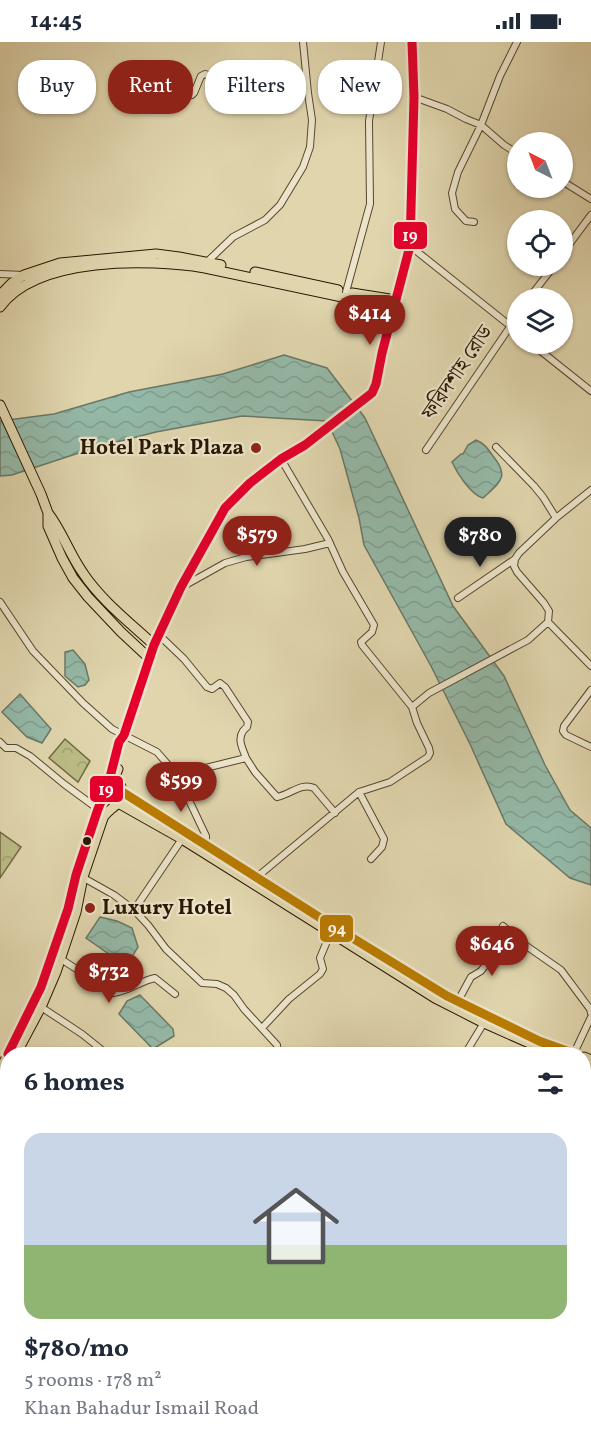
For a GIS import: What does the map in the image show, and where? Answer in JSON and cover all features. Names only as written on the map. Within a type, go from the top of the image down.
[{"type":"highway","points":[[395,304],[410,246],[414,96],[412,42]]},
{"type":"highway","points":[[0,295],[12,283],[60,263],[156,254],[395,304]]},
{"type":"highway","points":[[206,265],[346,291],[395,304]]},
{"type":"highway","points":[[0,307],[27,278]]},
{"type":"highway","points":[[1,407],[48,513],[82,572],[96,589],[154,645],[98,809],[80,876],[76,912],[61,959],[20,1047]]},
{"type":"highway","points":[[48,513],[48,526],[73,578],[121,632],[149,658]]},
{"type":"highway","points":[[12,1047],[41,987],[80,876],[105,814],[120,803],[123,794],[115,776],[125,743],[124,735]]},
{"type":"highway","points":[[108,785],[113,786],[167,825],[182,839],[255,880],[411,979],[540,1047]]},
{"type":"highway","points":[[104,795],[206,844],[255,880]]},
{"type":"highway","points":[[437,994],[458,1001],[486,1019],[554,1047]]},
{"type":"main road","points":[[154,645],[181,587],[225,508],[250,483],[281,459],[305,446],[372,393],[395,304]]},
{"type":"street","points":[[206,265],[232,237],[265,219],[280,205],[303,167],[310,147],[312,120],[303,42]]},
{"type":"street","points":[[346,291],[370,204],[369,121],[381,42]]},
{"type":"street","points":[[474,222],[466,221],[455,209],[452,193],[458,172],[481,125],[516,42]]},
{"type":"street","points":[[193,94],[201,76],[205,74],[244,84],[308,93]]},
{"type":"street","points":[[414,96],[481,125],[507,147]]},
{"type":"street","points":[[573,188],[591,199]]},
{"type":"street","points":[[573,239],[591,215]]},
{"type":"street","points":[[410,246],[507,324]]},
{"type":"street","points":[[0,274],[27,278]]},
{"type":"street","points":[[537,288],[546,276]]},
{"type":"street","name":"ফরিদশাহ রোড","points":[[426,450],[507,329]]},
{"type":"street","points":[[545,354],[591,391]]},
{"type":"street","points":[[496,447],[534,486],[556,518]]},
{"type":"street","points":[[255,880],[358,792],[390,782],[428,757],[430,753],[412,707],[362,645],[361,642],[372,632],[374,625],[281,459]]},
{"type":"street","points":[[458,598],[515,559],[556,518],[591,490]]},
{"type":"street","points":[[181,587],[225,563],[246,557],[305,549],[330,543]]},
{"type":"street","points":[[412,707],[429,693],[528,640],[548,622],[549,611],[517,572],[514,566],[515,559]]},
{"type":"street","points":[[0,602],[33,651],[101,720],[112,729],[157,752],[177,775],[206,836],[206,844]]},
{"type":"street","points":[[548,622],[591,666]]},
{"type":"street","points":[[159,635],[184,659],[207,687],[212,689],[220,683],[225,687],[248,722],[240,740],[246,758],[277,797],[284,796],[304,785],[309,786],[314,788],[335,813]]},
{"type":"street","points":[[591,690],[564,726],[563,731],[566,735],[591,747]]},
{"type":"street","points":[[0,742],[6,748],[15,748],[30,756],[98,809]]},
{"type":"street","points":[[177,775],[246,758]]},
{"type":"street","points":[[358,792],[384,839],[382,846],[370,858]]},
{"type":"street","points":[[134,910],[182,839]]},
{"type":"street","points":[[80,876],[134,910],[166,949],[202,983],[217,984],[226,988],[277,1047]]},
{"type":"street","points":[[503,926],[525,945],[561,970],[590,1009],[591,1015],[577,1047]]},
{"type":"street","points":[[262,1028],[289,999],[320,974],[323,969],[320,958],[332,929]]},
{"type":"street","points":[[458,1001],[471,977],[484,967],[495,936]]},
{"type":"street","points":[[61,959],[113,993],[123,992],[155,978],[175,994]]},
{"type":"street","points":[[40,1007],[98,1047]]},
{"type":"street","points":[[469,1047],[486,1019]]},
{"type":"green space","points":[[65,739],[90,761],[78,782],[49,758]]},
{"type":"green space","points":[[0,832],[21,847],[0,878]]},
{"type":"water","points":[[284,355],[327,368],[365,418],[453,606],[504,676],[545,765],[570,810],[591,828],[591,885],[570,878],[506,824],[431,666],[364,545],[340,449],[327,421],[242,416],[156,432],[97,447],[12,475],[0,476],[0,421],[54,414],[129,392],[223,374]]},
{"type":"water","points":[[476,440],[489,451],[498,463],[502,474],[498,483],[483,498],[469,488],[452,462]]},
{"type":"water","points":[[73,650],[85,664],[89,680],[85,685],[78,687],[65,676],[65,652]]},
{"type":"water","points":[[20,694],[51,729],[42,743],[27,737],[2,712]]},
{"type":"water","points":[[100,917],[132,928],[138,947],[132,957],[122,963],[86,938]]},
{"type":"water","points":[[140,995],[173,1029],[174,1036],[156,1047],[151,1047],[119,1014],[127,1001]]},
{"type":"transit line","name":"19","points":[[11,1047],[41,987],[68,909],[76,875],[108,785],[119,742],[124,735],[154,645],[181,587],[225,508],[250,483],[281,459],[305,445],[372,393],[376,384],[410,246],[414,97],[412,42]]},
{"type":"transit line","name":"94","points":[[108,785],[447,996],[556,1047]]},
{"type":"place","name":"Hotel Park Plaza","points":[[256,448]]},
{"type":"place","name":"Luxury Hotel","points":[[90,908]]}]
